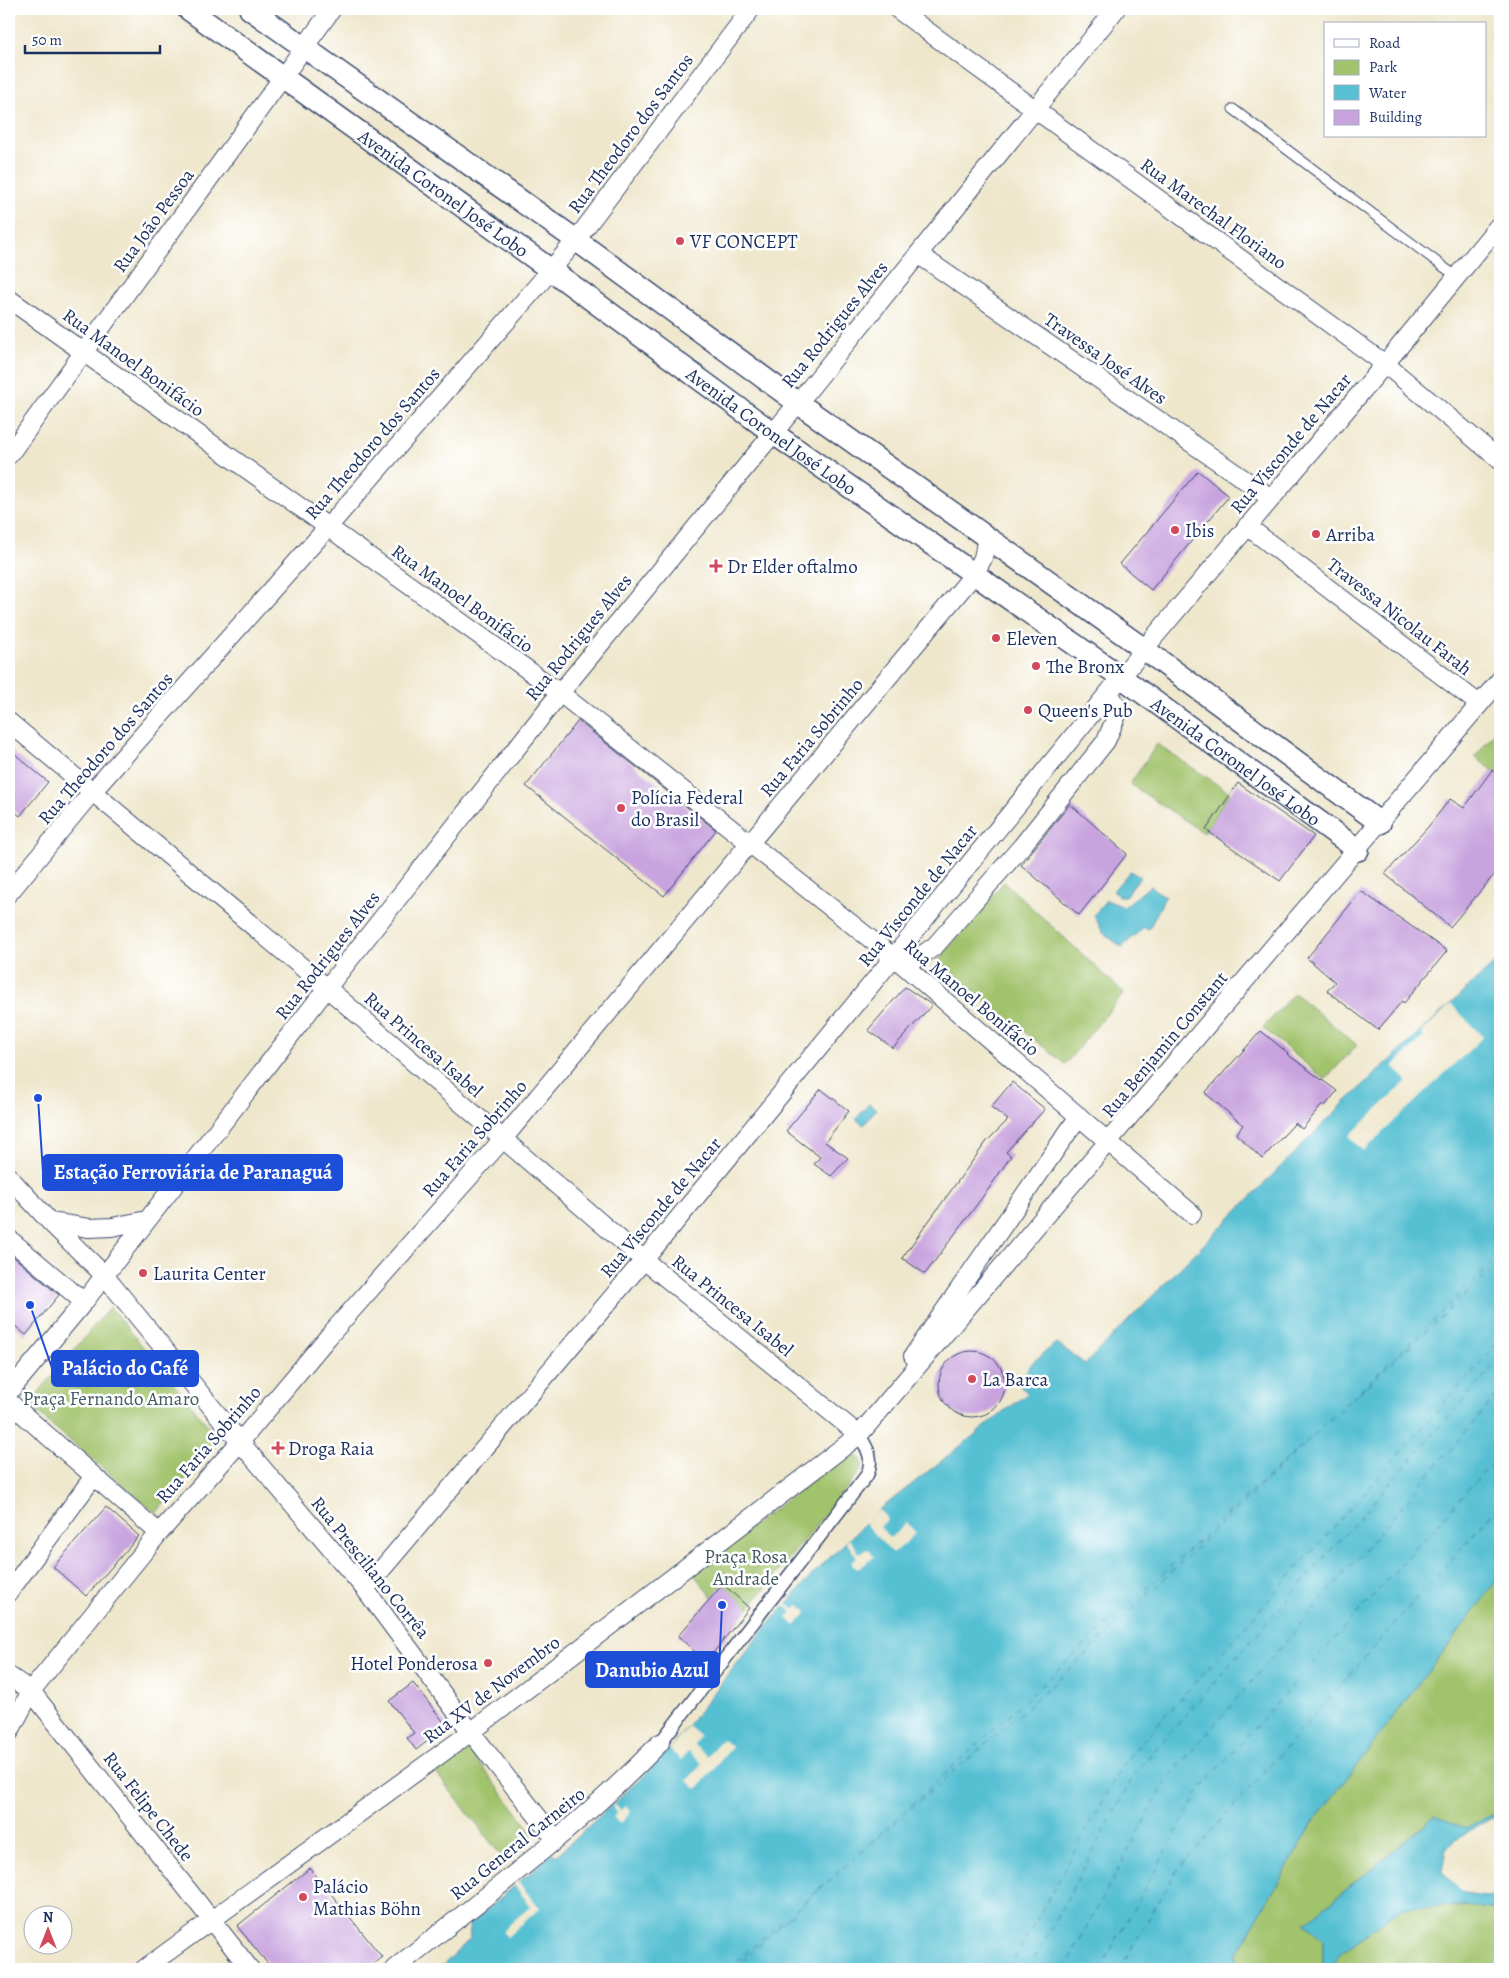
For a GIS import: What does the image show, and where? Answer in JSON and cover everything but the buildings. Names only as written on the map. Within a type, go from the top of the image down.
[{"type":"street","name":"Avenida Coronel José Lobo","points":[[188,9],[551,270],[773,433],[975,573],[1115,684],[1358,850]]},
{"type":"street","name":"Avenida Coronel José Lobo","points":[[250,9],[576,240],[798,403],[1144,649],[1380,823]]},
{"type":"street","name":"Rua João Pessoa","points":[[9,455],[332,9]]},
{"type":"street","name":"Rua Theodoro dos Santos","points":[[9,893],[92,792],[328,526],[551,270],[576,240],[751,9]]},
{"type":"street","name":"Rua Marechal Floriano","points":[[897,9],[1385,364],[1500,460]]},
{"type":"street","name":"Rua Rodrigues Alves","points":[[9,1392],[84,1302],[327,988],[560,693],[798,403],[1116,9]]},
{"type":"street","name":"Rua Visconde de Nacar","points":[[365,1589],[898,961],[1115,684],[1385,364],[1500,224]]},
{"type":"street","name":"Travessa José Alves","points":[[918,254],[1271,498]]},
{"type":"street","name":"Rua Manoel Bonifácio","points":[[9,299],[560,693],[898,961],[1192,1214]]},
{"type":"street","name":"Travessa Nicolau Farah","points":[[1247,526],[1480,704]]},
{"type":"street","name":"Rua Faria Sobrinho","points":[[9,1734],[31,1691],[160,1533],[240,1442],[328,1336],[502,1140],[975,573],[983,558],[987,537]]},
{"type":"street","name":"Rua Benjamin Constant","points":[[859,1435],[1358,850],[1500,680]]},
{"type":"street","points":[[898,961],[919,957],[935,946],[1022,846],[1106,742],[1117,714],[1115,684]]},
{"type":"street","name":"Rua Princesa Isabel","points":[[9,722],[327,988],[644,1260],[859,1435]]},
{"type":"street","name":"Rua Benjamin Constant","points":[[859,1435],[1079,1116]]},
{"type":"street","name":"Rua Presciliano Corrêa","points":[[9,1177],[50,1222],[104,1275],[240,1442],[365,1589],[471,1732],[556,1840]]},
{"type":"street","points":[[50,1222],[89,1228],[147,1220]]},
{"type":"street","points":[[9,1239],[84,1302]]},
{"type":"street","points":[[9,1402],[160,1533]]},
{"type":"street","points":[[660,1743],[867,1475],[871,1468],[871,1460],[867,1447],[859,1435]]},
{"type":"street","name":"Rua XV de Novembro","points":[[144,1969],[471,1732],[859,1435]]},
{"type":"street","points":[[9,1592],[94,1476]]},
{"type":"street","name":"Rua Felipe Chede","points":[[9,1676],[31,1691],[250,1969]]},
{"type":"street","name":"Rua General Carneiro","points":[[394,1969],[602,1801],[660,1743]]},
{"type":"lane","points":[[1233,109],[1457,277]]},
{"type":"green space","points":[[1500,726],[1500,776],[1475,757]]},
{"type":"green space","points":[[1157,744],[1230,793],[1204,833],[1130,784]]},
{"type":"green space","points":[[1004,882],[1124,993],[1065,1064],[937,962]]},
{"type":"green space","points":[[1294,993],[1357,1045],[1325,1080],[1263,1028]]},
{"type":"green space","name":"Praça Fernando Amaro","points":[[110,1307],[220,1440],[156,1513],[28,1405]]},
{"type":"green space","name":"Praça Rosa Andrade","points":[[850,1455],[856,1456],[862,1461],[861,1470],[749,1608],[712,1597],[692,1572],[842,1458]]},
{"type":"green space","points":[[1500,1577],[1500,1814],[1492,1815],[1465,1829],[1435,1816],[1305,1924],[1323,1939],[1323,1962],[1326,1969],[1319,1969],[1318,1966],[1293,1969],[1236,1969],[1237,1953],[1315,1820]]},
{"type":"green space","points":[[465,1745],[534,1834],[503,1858],[433,1769]]},
{"type":"green space","points":[[1466,1906],[1500,1910],[1500,1969],[1330,1969],[1341,1953],[1401,1908]]},
{"type":"water","points":[[1130,871],[1140,877],[1125,896],[1118,896],[1113,891]]},
{"type":"water","points":[[1150,886],[1165,897],[1149,929],[1144,927],[1122,947],[1103,933],[1094,915],[1106,900],[1124,907]]},
{"type":"water","points":[[1500,958],[1500,1577],[1315,1820],[1237,1953],[1236,1969],[439,1969],[470,1939],[469,1925],[553,1853],[556,1856],[649,1771],[669,1749],[770,1622],[814,1573],[879,1510],[1028,1393],[1018,1384],[1032,1363],[1056,1343],[1085,1364],[1347,1100]]},
{"type":"water","points":[[869,1104],[876,1109],[864,1125],[856,1119]]},
{"type":"water","points":[[1500,1814],[1500,1822],[1492,1818],[1468,1831],[1446,1848],[1442,1873],[1464,1893],[1500,1898],[1500,1910],[1466,1906],[1401,1908],[1341,1953],[1330,1969],[1326,1969],[1323,1962],[1323,1939],[1305,1924],[1435,1816],[1465,1828],[1492,1815]]},
{"type":"pier","points":[[1451,1004],[1483,1037],[1363,1151],[1349,1136],[1407,1081],[1393,1066],[1424,1037],[1421,1033]]},
{"type":"pier","points":[[879,1510],[888,1519],[880,1527],[890,1538],[907,1523],[916,1533],[893,1554],[864,1523]]},
{"type":"pier","points":[[849,1539],[860,1554],[868,1549],[874,1557],[857,1569],[851,1562],[857,1557],[846,1542]]},
{"type":"pier","points":[[786,1602],[794,1609],[799,1605],[807,1612],[795,1626],[787,1618],[792,1612],[784,1605]]},
{"type":"pier","points":[[688,1726],[700,1736],[694,1745],[707,1756],[722,1739],[732,1747],[697,1789],[687,1781],[702,1763],[688,1752],[681,1760],[669,1749]]},
{"type":"pier","points":[[614,1803],[621,1810],[625,1806],[631,1812],[620,1824],[614,1817],[618,1813],[612,1805]]},
{"type":"pier","points":[[518,1882],[540,1908],[507,1937],[502,1931],[531,1906],[514,1885]]},
{"type":"ferry route","points":[[728,1969],[1064,1675],[1500,1256]]},
{"type":"ferry route","points":[[1359,1393],[1500,1263]]},
{"type":"ferry route","points":[[1009,1969],[1124,1762],[1500,1341]]},
{"type":"ferry route","points":[[1029,1969],[1137,1770],[1500,1359]]},
{"type":"ferry route","points":[[1064,1969],[1167,1780],[1500,1392]]},
{"type":"ferry route","points":[[870,1843],[1297,1450]]},
{"type":"ferry route","points":[[1100,1969],[1201,1788],[1500,1454]]},
{"type":"ferry route","points":[[1120,1969],[1175,1873],[1500,1504]]},
{"type":"ferry route","points":[[734,1969],[821,1888]]},
{"type":"place","name":"VF CONCEPT","points":[[680,241]]},
{"type":"place","name":"Ibis","points":[[1175,530]]},
{"type":"place","name":"Arriba","points":[[1316,534]]},
{"type":"place","name":"Dr Elder oftalmo","points":[[716,566]]},
{"type":"place","name":"Eleven","points":[[996,638]]},
{"type":"place","name":"The Bronx","points":[[1036,666]]},
{"type":"place","name":"Queen's Pub","points":[[1028,710]]},
{"type":"place","name":"Polícia Federal do Brasil","points":[[621,808]]},
{"type":"place","name":"Estação Ferroviária de Paranaguá","points":[[38,1098]]},
{"type":"place","name":"Laurita Center","points":[[143,1273]]},
{"type":"place","name":"Palácio do Café","points":[[30,1305]]},
{"type":"place","name":"La Barca","points":[[972,1379]]},
{"type":"place","name":"Droga Raia","points":[[278,1448]]},
{"type":"place","name":"Danubio Azul","points":[[722,1605]]},
{"type":"place","name":"Hotel Ponderosa","points":[[488,1663]]},
{"type":"place","name":"Palácio Mathias Böhn","points":[[303,1897]]}]
